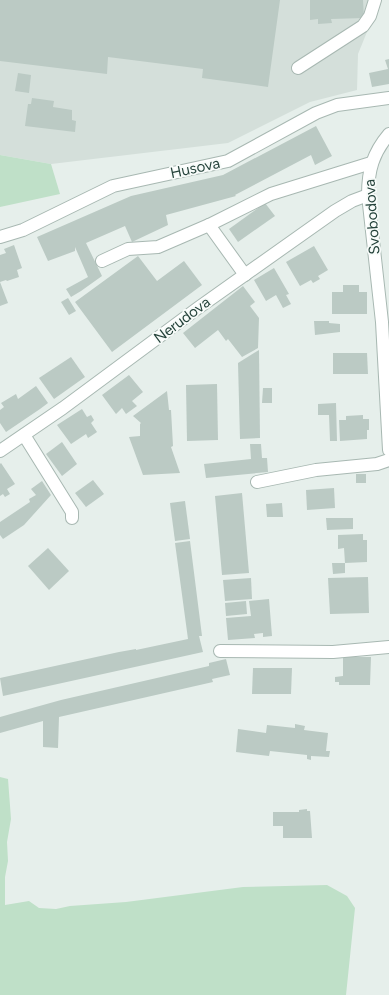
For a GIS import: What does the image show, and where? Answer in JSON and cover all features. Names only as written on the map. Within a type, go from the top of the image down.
[{"type":"street","points":[[298,68],[363,26],[370,16],[375,0]]},
{"type":"street","name":"Husova","points":[[0,237],[23,230],[113,186],[228,161],[316,113],[337,105],[389,98]]},
{"type":"street","name":"Svobodova","points":[[389,134],[376,152],[371,163],[368,179],[368,195],[382,322],[389,450]]},
{"type":"street","points":[[102,261],[128,249],[158,247],[209,225],[271,194],[371,163]]},
{"type":"street","name":"Nerudova","points":[[0,451],[63,408],[335,211],[352,201],[368,195]]},
{"type":"street","points":[[209,225],[245,275]]},
{"type":"street","points":[[24,435],[72,512],[72,518]]},
{"type":"street","points":[[257,482],[316,470],[377,464],[389,460]]},
{"type":"street","points":[[220,651],[333,652],[389,647]]},
{"type":"shaded area","points":[[0,0],[380,0],[358,54],[357,90],[310,102],[228,143],[51,164],[0,155]]},
{"type":"green space","points":[[0,155],[51,164],[60,194],[0,207]]},
{"type":"green space","points":[[0,777],[8,779],[11,819],[7,842],[8,861],[5,877],[5,905],[29,901],[39,908],[56,909],[70,906],[126,902],[243,887],[327,885],[347,896],[355,908],[346,995],[0,995]]},
{"type":"building","points":[[0,0],[280,0],[268,87],[202,78],[203,69],[108,57],[107,74],[0,61]]},
{"type":"building","points":[[310,0],[363,0],[364,18],[331,19],[332,23],[318,24],[318,19],[310,20]]},
{"type":"building","points":[[389,59],[389,84],[372,87],[369,73],[388,69],[385,60]]},
{"type":"building","points":[[18,73],[31,75],[29,93],[15,91]]},
{"type":"building","points":[[32,98],[54,101],[53,107],[72,110],[72,120],[76,121],[75,132],[25,126],[28,104],[31,104]]},
{"type":"building","points":[[316,126],[332,156],[315,165],[311,155],[235,195],[236,196],[166,215],[168,225],[132,242],[125,226],[86,243],[102,276],[71,297],[66,289],[88,277],[75,247],[75,251],[48,261],[37,237],[131,196],[223,175]]},
{"type":"building","points":[[265,203],[275,216],[238,242],[229,229]]},
{"type":"building","points":[[14,245],[22,268],[17,270],[19,277],[0,282],[0,255],[6,253],[4,249]]},
{"type":"building","points":[[314,246],[328,270],[318,276],[320,279],[313,283],[311,280],[300,286],[286,262]]},
{"type":"building","points":[[138,256],[157,281],[184,261],[202,285],[112,352],[75,302]]},
{"type":"building","points":[[274,268],[289,294],[286,295],[291,304],[283,308],[276,295],[266,301],[254,280]]},
{"type":"building","points":[[0,282],[8,303],[0,306]]},
{"type":"building","points":[[343,285],[359,285],[359,292],[367,292],[367,314],[332,314],[332,292],[343,292]]},
{"type":"building","points":[[243,286],[255,302],[250,306],[259,318],[258,348],[242,357],[228,339],[226,341],[218,330],[195,348],[183,333]]},
{"type":"building","points":[[68,298],[76,311],[69,315],[61,302]]},
{"type":"building","points":[[314,321],[329,321],[329,323],[340,324],[340,332],[315,335]]},
{"type":"building","points":[[259,350],[260,438],[240,439],[238,363]]},
{"type":"building","points":[[333,353],[367,353],[368,374],[333,374]]},
{"type":"building","points":[[71,357],[85,377],[54,399],[39,378]]},
{"type":"building","points":[[129,375],[143,392],[132,401],[137,406],[126,414],[122,408],[116,414],[102,395]]},
{"type":"building","points":[[217,384],[218,440],[187,441],[186,385]]},
{"type":"building","points":[[36,386],[48,403],[6,432],[0,423],[0,410],[4,407],[1,403],[16,394],[18,399]]},
{"type":"building","points":[[263,388],[272,388],[272,403],[262,403]]},
{"type":"building","points":[[167,391],[169,410],[171,410],[173,446],[171,447],[180,473],[143,475],[129,437],[140,436],[141,423],[133,416]]},
{"type":"building","points":[[336,403],[337,441],[330,441],[329,415],[318,415],[318,404]]},
{"type":"building","points":[[82,409],[87,417],[91,415],[94,420],[91,423],[97,432],[88,438],[86,434],[71,444],[57,425]]},
{"type":"building","points":[[363,415],[363,419],[369,419],[367,439],[340,441],[339,420],[346,420],[346,416]]},
{"type":"building","points":[[62,442],[77,464],[62,476],[46,454]]},
{"type":"building","points":[[250,444],[261,444],[262,458],[267,458],[268,472],[206,478],[204,464],[251,459]]},
{"type":"building","points":[[1,463],[15,484],[7,489],[10,494],[5,497],[3,494],[0,496]]},
{"type":"building","points":[[356,474],[366,474],[366,483],[356,483]]},
{"type":"building","points":[[93,480],[104,494],[86,507],[75,493]]},
{"type":"building","points":[[42,481],[51,495],[24,525],[3,539],[0,535],[0,522],[30,502],[29,499],[36,495],[31,489]]},
{"type":"building","points":[[334,488],[335,508],[307,510],[306,490]]},
{"type":"building","points":[[242,493],[249,573],[222,575],[215,496]]},
{"type":"building","points":[[185,501],[190,539],[175,541],[170,503]]},
{"type":"building","points":[[282,503],[283,517],[267,517],[266,504]]},
{"type":"building","points":[[326,518],[353,518],[353,529],[327,530]]},
{"type":"building","points":[[363,534],[363,540],[367,540],[367,562],[345,563],[344,548],[338,549],[338,535]]},
{"type":"building","points":[[190,541],[202,636],[199,636],[203,652],[3,696],[0,678],[119,652],[188,639],[175,543]]},
{"type":"building","points":[[48,548],[69,571],[49,590],[28,566]]},
{"type":"building","points":[[332,563],[345,563],[345,573],[333,574]]},
{"type":"building","points":[[368,577],[369,613],[330,614],[328,578]]},
{"type":"building","points":[[251,578],[252,599],[225,601],[223,580]]},
{"type":"building","points":[[269,599],[272,636],[263,637],[263,633],[254,634],[255,638],[228,640],[226,618],[251,616],[249,601]]},
{"type":"building","points":[[246,601],[247,614],[226,616],[225,603]]},
{"type":"building","points":[[343,657],[371,657],[370,685],[339,685],[339,682],[335,682],[335,677],[343,676]]},
{"type":"building","points":[[226,659],[230,675],[212,679],[213,682],[59,717],[58,748],[43,747],[43,721],[0,733],[0,717],[61,700],[209,666],[209,663]]},
{"type":"building","points":[[253,668],[292,668],[291,694],[252,694]]},
{"type":"building","points":[[295,724],[305,726],[304,730],[328,733],[326,751],[330,751],[329,757],[311,756],[311,760],[307,759],[307,755],[270,751],[269,756],[236,752],[238,729],[266,733],[267,725],[295,728]]},
{"type":"building","points":[[307,809],[307,811],[310,811],[312,838],[283,838],[283,826],[273,826],[273,812],[299,812],[299,810]]}]
